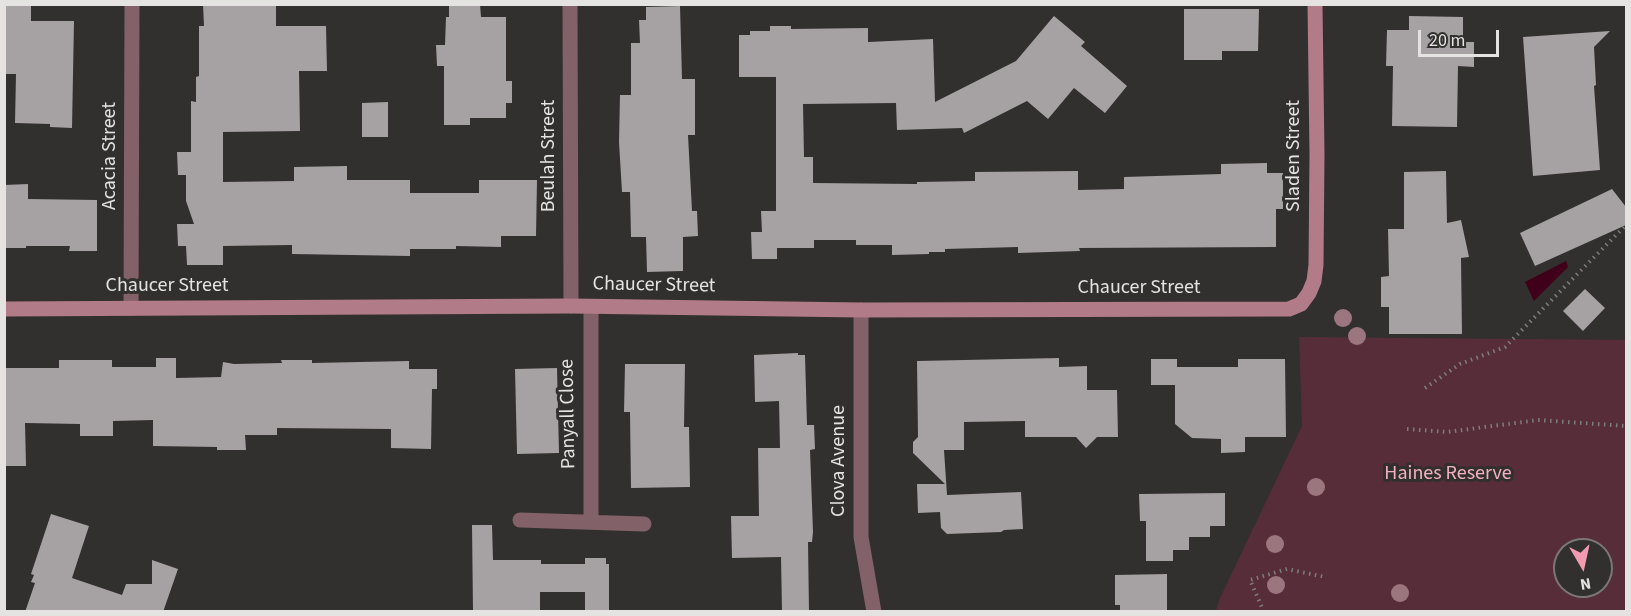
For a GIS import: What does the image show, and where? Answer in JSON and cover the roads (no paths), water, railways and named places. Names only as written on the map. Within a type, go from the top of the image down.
[{"type":"street","name":"Acacia Street","points":[[131,308],[132,4]]},
{"type":"street","name":"Beulah Street","points":[[570,4],[571,306]]},
{"type":"street","name":"Sladen Street","points":[[1301,304],[1314,281],[1316,265],[1315,4]]},
{"type":"street","name":"Chaucer Street","points":[[4,309],[571,306],[861,310],[1282,309],[1295,308],[1301,304]]},
{"type":"street","name":"Panyall Close","points":[[591,307],[591,522]]},
{"type":"street","name":"Clova Avenue","points":[[861,310],[861,537],[874,612]]},
{"type":"street","points":[[520,520],[644,524]]},
{"type":"park label","name":"Haines Reserve","points":[[1448,475]]}]
